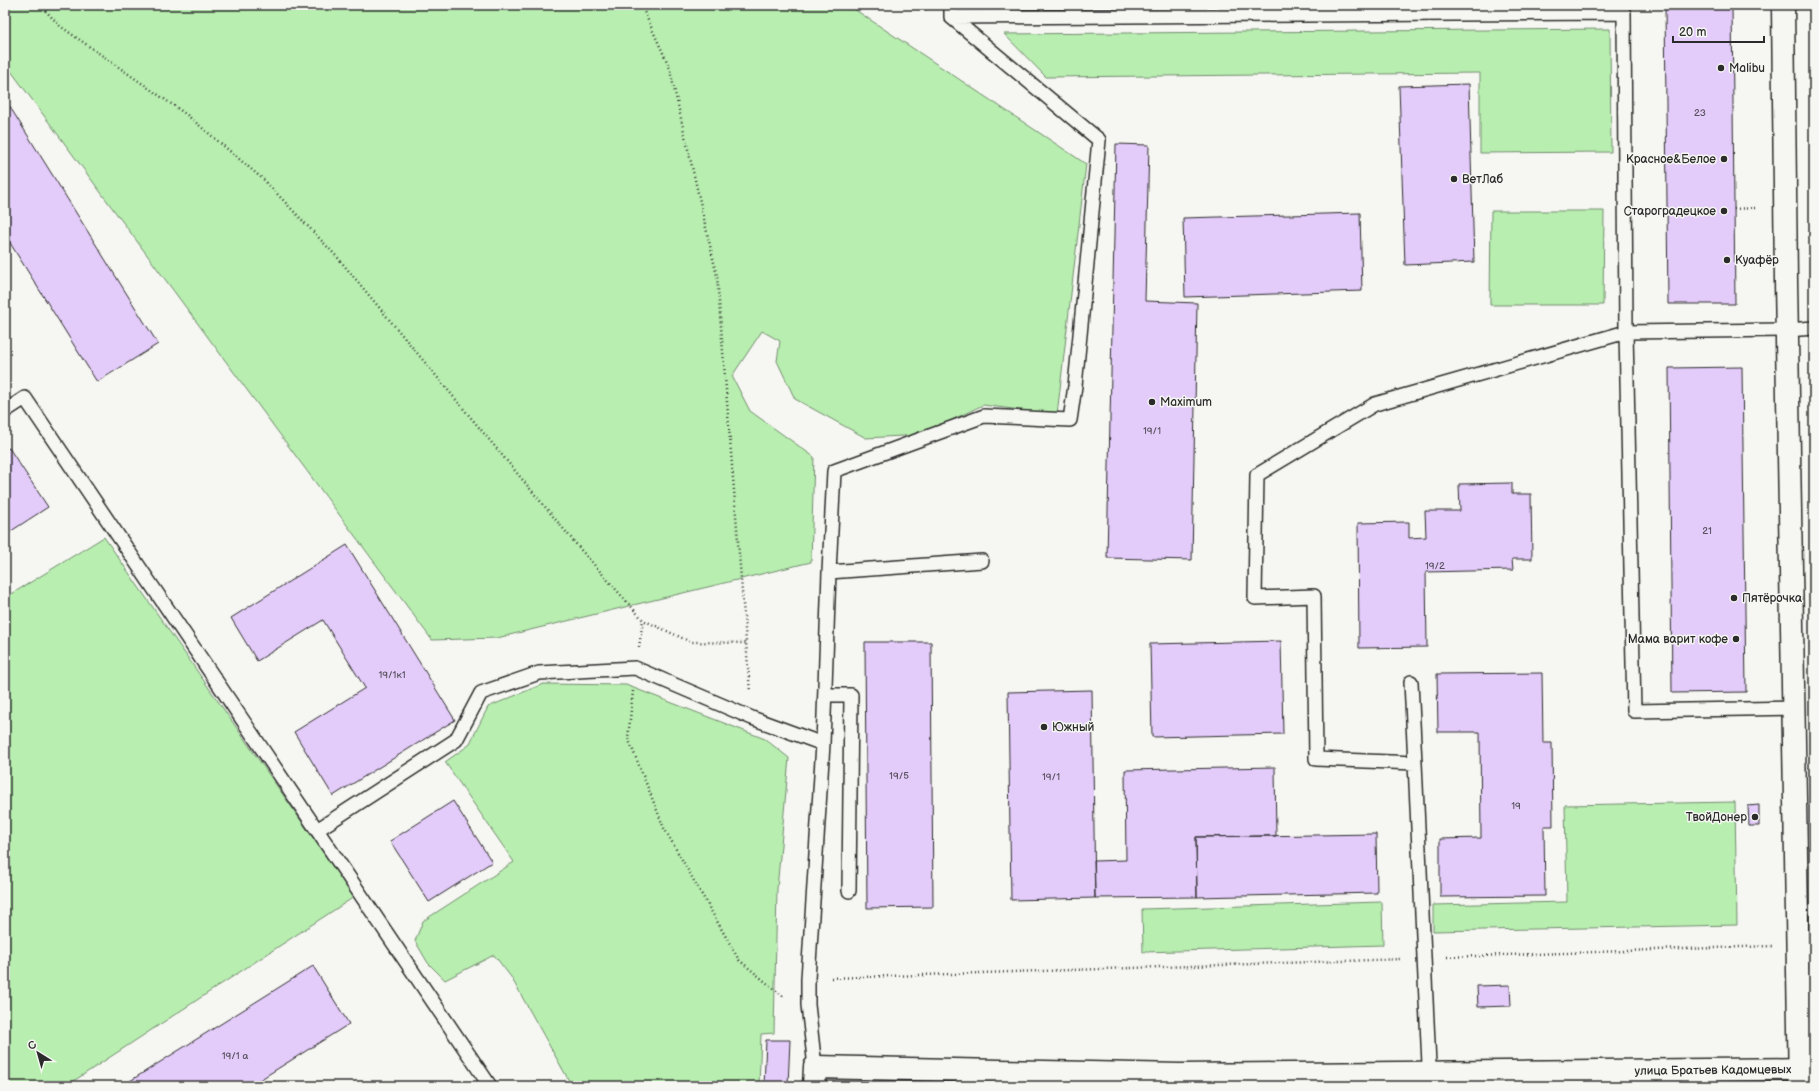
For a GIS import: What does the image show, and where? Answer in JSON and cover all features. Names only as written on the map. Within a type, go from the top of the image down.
[{"type":"street","points":[[1783,5],[1786,330],[1793,708],[1804,1074]]},
{"type":"street","name":"улица Братьев Кадомцевых","points":[[814,1077],[1180,1081],[1430,1080],[1804,1074]]},
{"type":"lane","points":[[951,11],[1624,13],[1626,332],[1634,711],[1793,708]]},
{"type":"lane","points":[[814,1077],[808,1005],[808,979],[823,744],[834,471],[984,416],[1070,420],[1075,386],[1099,140],[951,11]]},
{"type":"lane","points":[[1415,763],[1316,759],[1314,596],[1255,598],[1257,475],[1375,404],[1626,332],[1786,330],[1814,328]]},
{"type":"lane","points":[[5,411],[25,398],[490,1086]]},
{"type":"lane","points":[[829,572],[982,561]]},
{"type":"lane","points":[[317,830],[456,740],[481,693],[539,673],[635,668],[752,718],[823,744]]},
{"type":"lane","points":[[1411,682],[1430,1080]]},
{"type":"lane","points":[[825,695],[850,695],[848,891]]},
{"type":"path","points":[[40,5],[60,26],[187,115],[264,180],[338,258],[581,550],[643,620],[691,642],[746,643]]},
{"type":"path","points":[[641,5],[669,66],[717,276],[752,718]]},
{"type":"path","points":[[1734,209],[1756,208]]},
{"type":"path","points":[[643,620],[635,668],[628,738],[664,828],[739,960],[789,1001],[808,1005]]},
{"type":"path","points":[[808,979],[1776,946]]},
{"type":"green space","points":[[5,5],[848,5],[1086,164],[1057,415],[983,405],[920,435],[866,438],[795,399],[777,361],[780,341],[762,331],[732,376],[750,411],[814,457],[811,562],[497,638],[432,640],[5,63]]},
{"type":"green space","points":[[1610,29],[1611,152],[1480,153],[1480,73],[1046,77],[1004,34]]},
{"type":"green space","points":[[1491,211],[1604,211],[1603,305],[1490,305]]},
{"type":"green space","points":[[104,537],[354,897],[66,1086],[5,1086],[5,598]]},
{"type":"green space","points":[[543,684],[626,685],[765,739],[789,758],[777,889],[774,1033],[761,1034],[759,1086],[572,1086],[511,977],[494,955],[445,980],[428,963],[415,941],[423,921],[514,862],[445,762],[469,745],[488,707]]},
{"type":"green space","points":[[1735,802],[1737,925],[1433,931],[1433,905],[1567,902],[1565,805]]},
{"type":"green space","points":[[1382,902],[1383,945],[1143,952],[1142,909]]},
{"type":"building","points":[[1665,5],[1732,5],[1735,304],[1668,304]]},
{"type":"building","points":[[1469,84],[1474,262],[1405,265],[1399,86]]},
{"type":"building","points":[[5,99],[158,344],[97,382],[5,235]]},
{"type":"building","points":[[1116,144],[1149,145],[1145,301],[1197,303],[1192,560],[1107,558]]},
{"type":"building","points":[[1360,213],[1362,291],[1185,297],[1183,218]]},
{"type":"building","points":[[1742,367],[1746,692],[1672,693],[1669,368]]},
{"type":"building","points":[[9,448],[48,507],[5,535],[5,450]]},
{"type":"building","points":[[1512,483],[1512,494],[1531,494],[1532,559],[1512,559],[1513,570],[1426,572],[1427,647],[1359,648],[1358,523],[1409,522],[1409,538],[1426,537],[1425,511],[1460,511],[1459,484]]},
{"type":"building","points":[[347,545],[455,720],[333,796],[294,732],[365,688],[323,620],[257,661],[231,618]]},
{"type":"building","points":[[1281,641],[1283,734],[1152,737],[1150,644]]},
{"type":"building","points":[[865,642],[931,642],[933,907],[867,908]]},
{"type":"building","points":[[1542,673],[1543,743],[1552,743],[1553,826],[1544,826],[1545,896],[1440,897],[1440,839],[1481,838],[1480,732],[1438,732],[1437,674]]},
{"type":"building","points":[[1092,690],[1095,898],[1011,900],[1008,692]]},
{"type":"building","points":[[1275,767],[1276,836],[1196,837],[1197,897],[1095,898],[1094,861],[1126,860],[1125,770]]},
{"type":"building","points":[[453,801],[492,862],[429,902],[390,841]]},
{"type":"building","points":[[1759,805],[1759,826],[1749,826],[1748,806]]},
{"type":"building","points":[[1376,834],[1377,893],[1197,897],[1196,837]]},
{"type":"building","points":[[313,966],[349,1024],[250,1086],[122,1086]]},
{"type":"building","points":[[1510,985],[1511,1006],[1478,1007],[1477,986]]},
{"type":"building","points":[[766,1040],[790,1040],[788,1086],[764,1086]]},
{"type":"tram line","points":[[1811,5],[1814,143]]},
{"type":"place","name":"Malibu","points":[[1721,68]]},
{"type":"place","name":"Красное&Белое","points":[[1724,159]]},
{"type":"place","name":"ВетЛаб","points":[[1454,179]]},
{"type":"place","name":"Староградецкое","points":[[1724,211]]},
{"type":"place","name":"Куафёр","points":[[1727,260]]},
{"type":"place","name":"Maximum","points":[[1152,402]]},
{"type":"place","name":"Пятёрочка","points":[[1734,598]]},
{"type":"place","name":"Мама варит кофе","points":[[1736,639]]},
{"type":"place","name":"Южный","points":[[1044,727]]},
{"type":"place","name":"ТвойДонер","points":[[1755,817]]}]
